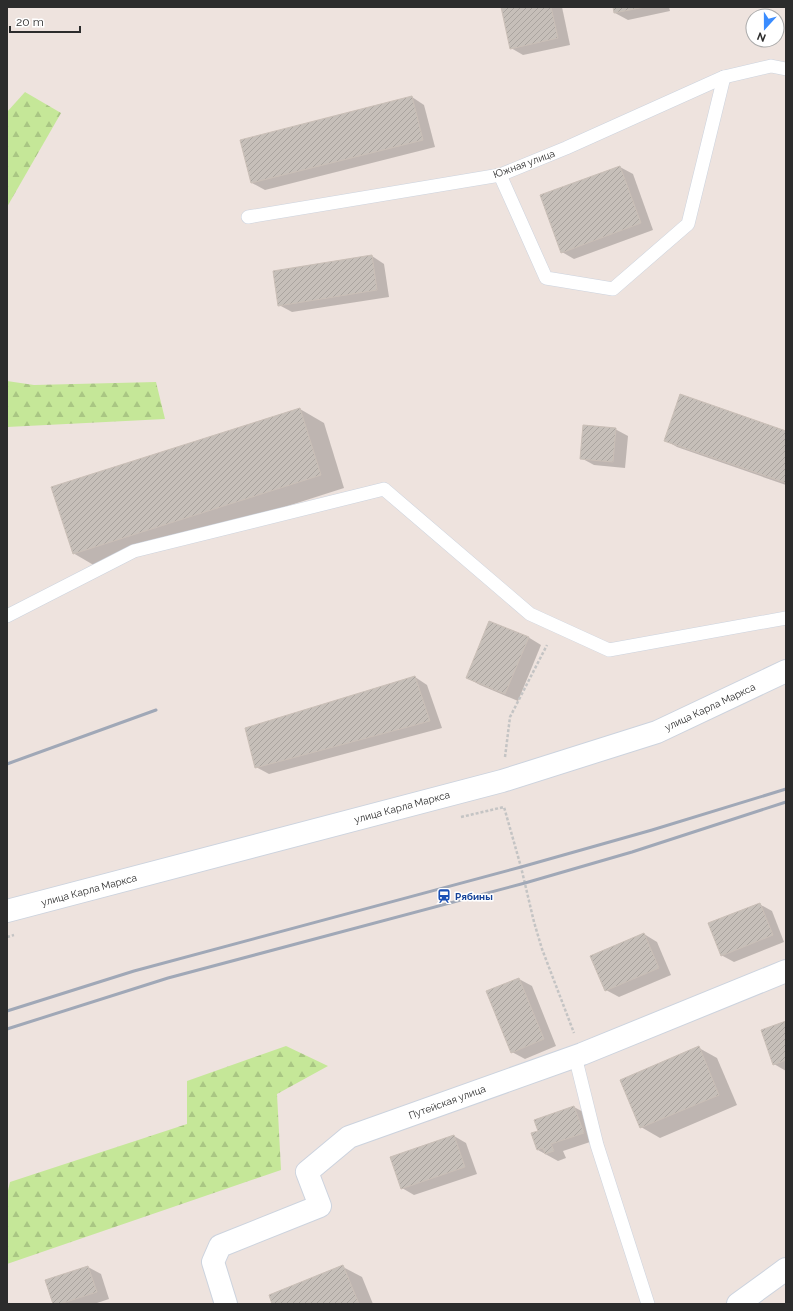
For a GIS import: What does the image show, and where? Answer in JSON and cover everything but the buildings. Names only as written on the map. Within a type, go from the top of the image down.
[{"type":"main road","name":"улица Карла Маркса","points":[[7,911],[502,781],[657,732],[786,670]]},
{"type":"main road","name":"Путейская улица","points":[[226,1304],[213,1262],[220,1246],[320,1206],[307,1172],[349,1137],[578,1055],[786,971]]},
{"type":"main road","points":[[738,1304],[786,1270]]},
{"type":"lane","name":"Южная улица","points":[[248,217],[500,175],[566,148],[724,77],[770,66],[786,69]]},
{"type":"lane","points":[[500,175],[546,278],[613,289],[688,224],[724,77]]},
{"type":"lane","points":[[7,616],[134,551],[384,489],[530,614],[610,650],[786,618]]},
{"type":"lane","points":[[578,1055],[597,1145],[648,1304]]},
{"type":"path","points":[[547,645],[510,717],[502,781],[504,807],[521,867],[534,922],[578,1055]]},
{"type":"path","points":[[458,818],[504,807]]},
{"type":"path","points":[[7,937],[15,934]]},
{"type":"green space","points":[[25,92],[61,113],[7,207],[7,112]]},
{"type":"green space","points":[[7,381],[34,385],[156,382],[165,419],[7,427]]},
{"type":"green space","points":[[286,1046],[328,1066],[277,1094],[281,1170],[7,1264],[7,1195],[10,1182],[187,1124],[187,1081]]},
{"type":"railway","points":[[7,764],[156,710]]},
{"type":"railway","points":[[7,1011],[134,971],[521,867],[652,830],[786,789]]},
{"type":"railway","points":[[7,1029],[168,978],[525,883],[632,852],[786,802]]},
{"type":"place","name":"Рябины","points":[[444,896]]}]
